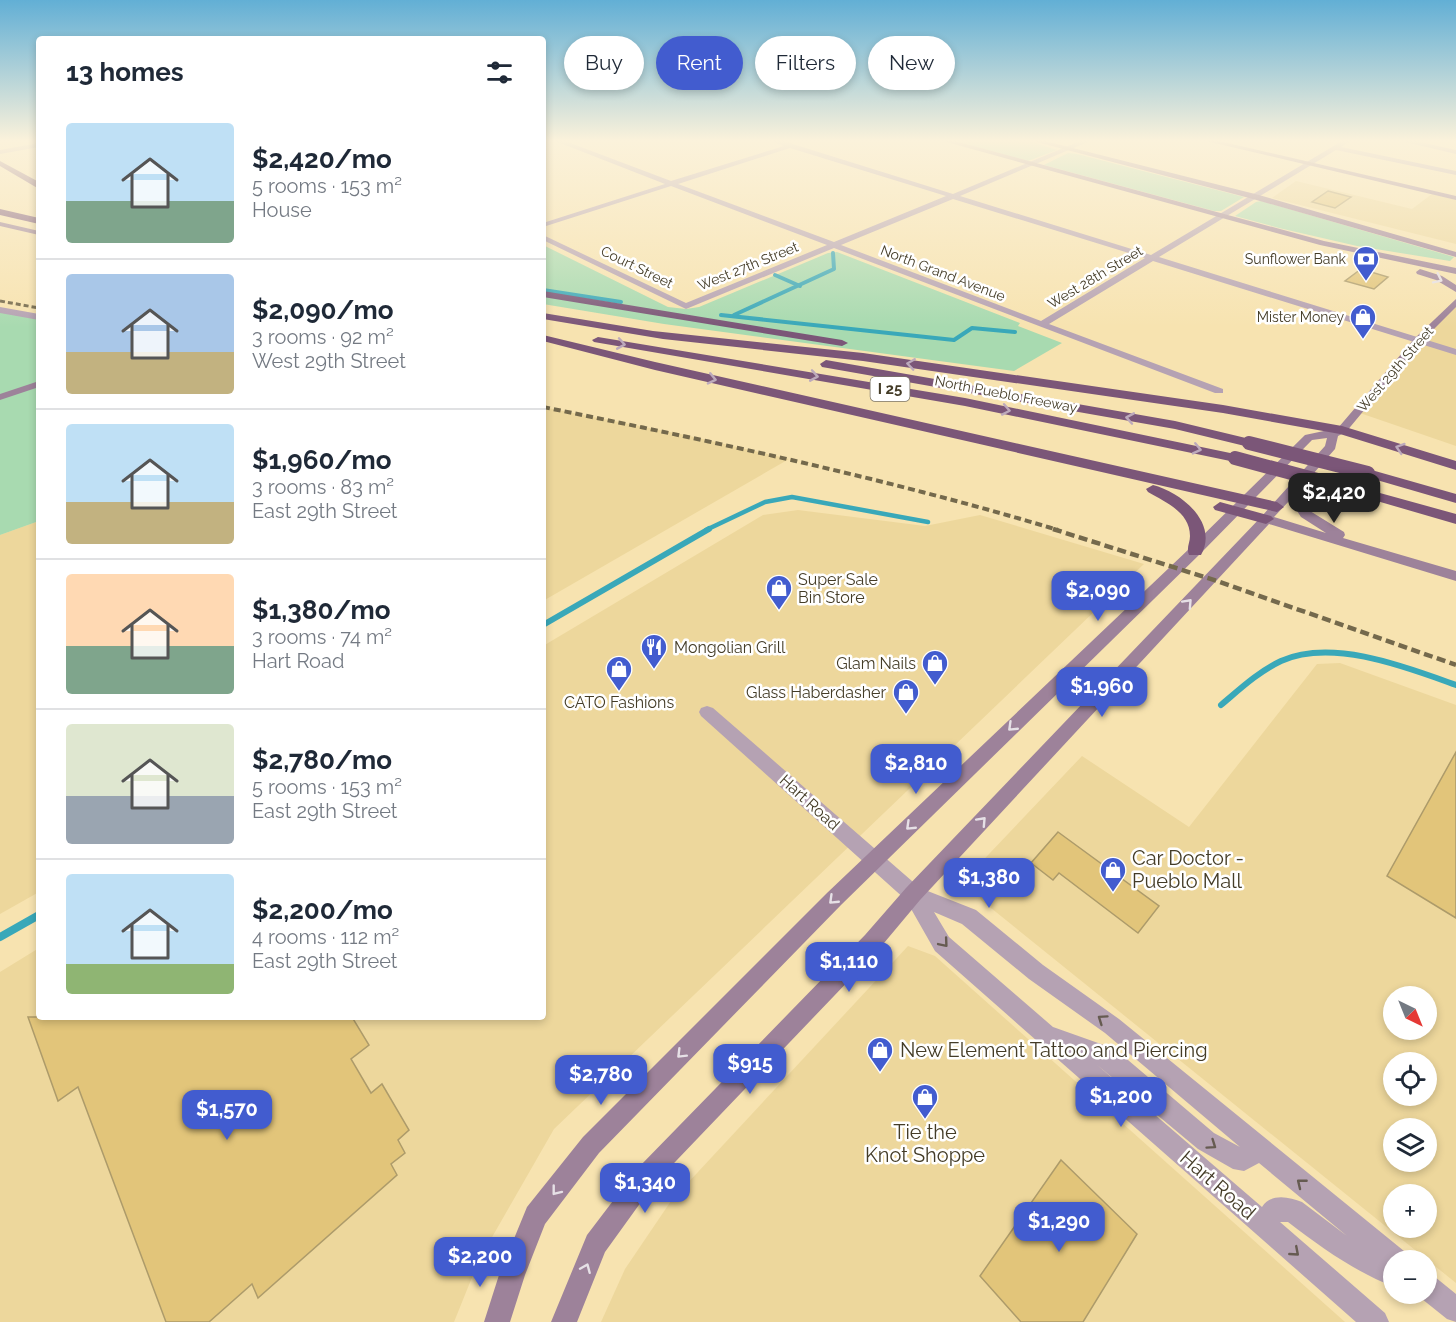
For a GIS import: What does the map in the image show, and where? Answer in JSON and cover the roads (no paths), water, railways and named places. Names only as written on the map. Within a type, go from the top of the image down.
[{"type":"highway","points":[[0,212],[36,220]]},
{"type":"highway","points":[[546,294],[816,339],[1128,384],[1232,403],[1456,466]]},
{"type":"highway","name":"North Pueblo Freeway","points":[[546,316],[1175,425],[1368,473],[1456,499]]},
{"type":"highway","name":"North Pueblo Freeway","points":[[546,331],[976,404],[1235,458],[1456,519]]},
{"type":"highway","points":[[654,334],[863,357],[1284,419]]},
{"type":"highway","points":[[546,339],[1046,454],[1240,506]]},
{"type":"highway","points":[[1046,454],[1153,489],[1272,513]]},
{"type":"highway","points":[[1153,489],[1186,510],[1196,523],[1200,534],[1195,551]]},
{"type":"main road","points":[[1173,203],[1414,269],[1439,278],[1456,289]]},
{"type":"main road","points":[[1276,203],[1456,255]]},
{"type":"main road","points":[[0,224],[36,232]]},
{"type":"main road","points":[[1371,229],[1456,246]]},
{"type":"main road","points":[[1323,243],[1456,271]]},
{"type":"main road","name":"West 29th Street","points":[[564,1322],[597,1244],[646,1176],[872,942],[913,894],[1292,492],[1331,447],[1338,432],[1417,341],[1456,302]]},
{"type":"main road","points":[[0,397],[36,385]]},
{"type":"main road","points":[[497,1322],[512,1275],[536,1216],[591,1145],[834,899],[1195,551],[1309,437],[1338,432]]},
{"type":"main road","points":[[1292,492],[1305,514],[1334,533],[1392,558]]},
{"type":"main road","points":[[1272,513],[1392,558],[1456,576]]},
{"type":"main road","points":[[488,1322],[512,1275]]},
{"type":"street","points":[[546,224],[612,203]]},
{"type":"street","name":"North Grand Avenue","points":[[719,203],[1219,391]]},
{"type":"street","name":"West 27th Street","points":[[686,306],[937,203]]},
{"type":"street","points":[[975,203],[1456,352]]},
{"type":"street","name":"West 28th Street","points":[[1042,324],[1246,203]]},
{"type":"street","name":"Court Street","points":[[546,238],[686,306]]},
{"type":"street","points":[[0,310],[36,316]]},
{"type":"street","name":"Hart Road","points":[[707,712],[913,894],[942,944],[1376,1322]]},
{"type":"street","name":"Hart Road","points":[[913,894],[969,917],[1036,972],[1112,1026],[1383,1250]]},
{"type":"street","points":[[1043,1033],[1107,1057],[1222,1152],[1244,1159],[1251,1155],[1256,1146]]},
{"type":"street","points":[[1265,1226],[1272,1211],[1281,1209],[1293,1211],[1335,1243],[1383,1270]]},
{"type":"waterway","points":[[798,285],[834,269],[833,253]]},
{"type":"waterway","points":[[775,275],[798,285]]},
{"type":"waterway","points":[[734,315],[798,285]]},
{"type":"waterway","points":[[546,290],[621,302]]},
{"type":"waterway","points":[[721,315],[954,340],[972,328],[1015,332]]},
{"type":"waterway","points":[[706,530],[765,502],[792,497],[928,522]]},
{"type":"waterway","points":[[546,623],[709,529]]},
{"type":"waterway","points":[[1221,705],[1273,665],[1301,655],[1323,653],[1346,654],[1392,663],[1456,685]]},
{"type":"waterway","points":[[0,937],[36,917]]},
{"type":"railway","points":[[0,301],[36,307]]},
{"type":"railway","points":[[546,408],[802,462],[931,494],[1058,530]]},
{"type":"railway","points":[[1053,529],[1217,581],[1456,665]]},
{"type":"place","name":"Sunflower Bank","points":[[1366,282]]},
{"type":"place","name":"Mister Money","points":[[1363,340]]},
{"type":"place","name":"Super Sale Bin Store","points":[[779,611]]},
{"type":"place","name":"Mongolian Grill","points":[[654,670]]},
{"type":"place","name":"Glam Nails","points":[[935,686]]},
{"type":"place","name":"CATO Fashions","points":[[619,692]]},
{"type":"place","name":"Glass Haberdasher","points":[[906,715]]},
{"type":"place","name":"Car Doctor - Pueblo Mall","points":[[1113,893]]},
{"type":"place","name":"New Element Tattoo and Piercing","points":[[880,1073]]},
{"type":"place","name":"Tie the Knot Shoppe","points":[[925,1120]]}]
